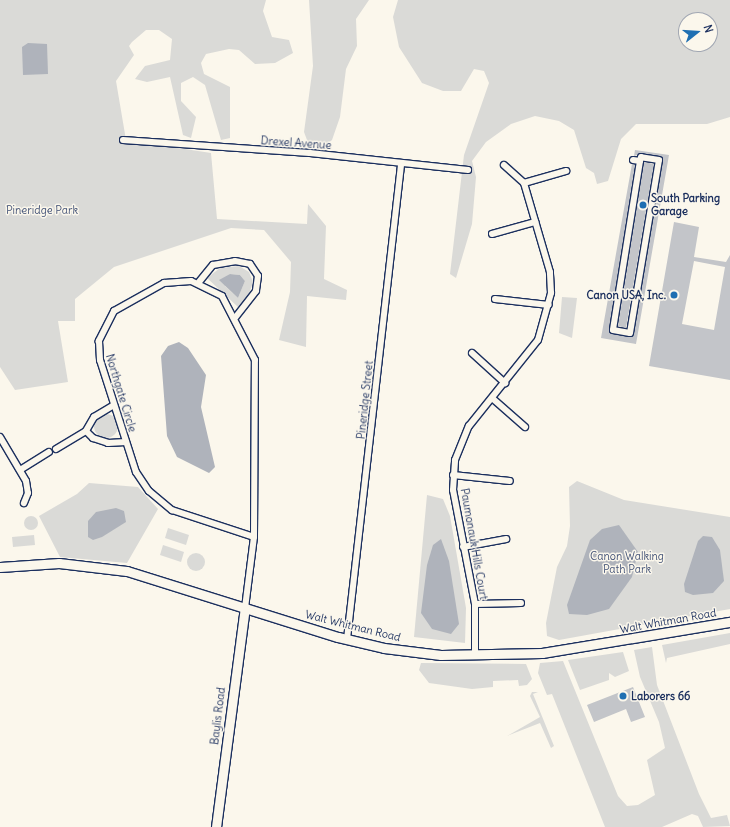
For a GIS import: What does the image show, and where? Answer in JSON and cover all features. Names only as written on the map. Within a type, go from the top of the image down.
[{"type":"main road","name":"Walt Whitman Road","points":[[0,568],[38,563],[86,564],[134,573],[347,639],[396,650],[475,656],[542,653],[730,622]]},
{"type":"main road","name":"Baylis Road","points":[[216,827],[245,608]]},
{"type":"street","name":"Drexel Avenue","points":[[123,140],[310,153],[468,170]]},
{"type":"street","points":[[633,160],[640,160],[641,157],[659,160],[630,333],[612,330],[640,160]]},
{"type":"street","name":"Pineridge Street","points":[[347,639],[401,163]]},
{"type":"street","points":[[504,165],[524,183],[566,171]]},
{"type":"street","name":"Paumonauk Hills Court","points":[[475,656],[475,604],[463,547],[453,475],[461,439],[538,340],[549,305],[550,272],[524,183]]},
{"type":"street","points":[[492,234],[535,222]]},
{"type":"street","points":[[199,282],[213,265],[235,261],[250,264],[258,276],[256,292],[236,318]]},
{"type":"street","name":"Northgate Circle","points":[[245,608],[254,537],[256,370],[252,350],[236,318],[222,296],[199,282],[173,281],[148,289],[124,302],[107,321],[98,350],[136,472],[158,501],[182,514],[254,537]]},
{"type":"street","points":[[495,299],[549,305]]},
{"type":"street","points":[[472,353],[505,383]]},
{"type":"street","points":[[492,398],[525,427]]},
{"type":"street","points":[[56,449],[86,431],[94,417],[114,405]]},
{"type":"street","points":[[86,431],[93,438],[108,443],[126,442]]},
{"type":"street","points":[[0,437],[20,470],[28,493],[24,503]]},
{"type":"street","points":[[0,452],[7,448]]},
{"type":"street","points":[[20,470],[49,452]]},
{"type":"street","points":[[453,475],[510,481]]},
{"type":"street","points":[[463,547],[506,539]]},
{"type":"street","points":[[475,604],[521,603]]},
{"type":"green space","name":"Pineridge Park","points":[[0,0],[266,0],[263,11],[272,37],[289,40],[293,53],[275,63],[255,64],[239,50],[229,49],[206,54],[201,63],[204,74],[230,87],[230,138],[221,140],[205,85],[193,77],[181,83],[181,101],[196,117],[191,138],[183,135],[170,77],[147,82],[135,79],[145,66],[170,60],[172,39],[159,30],[146,30],[132,42],[129,46],[134,55],[116,81],[126,140],[211,153],[217,219],[307,224],[308,204],[326,226],[324,279],[347,290],[346,300],[307,296],[306,347],[279,340],[290,292],[291,262],[264,230],[231,228],[114,267],[75,299],[75,321],[58,321],[68,382],[15,390],[0,367]]},
{"type":"green space","points":[[309,0],[369,0],[356,19],[357,46],[346,69],[340,117],[332,140],[326,145],[310,148],[304,132],[313,66]]},
{"type":"green space","points":[[398,0],[730,0],[730,117],[707,124],[636,124],[621,139],[608,181],[597,184],[594,173],[586,168],[574,130],[559,121],[535,116],[511,124],[486,142],[472,161],[476,177],[472,224],[456,278],[450,274],[464,155],[489,83],[484,71],[474,69],[461,91],[443,91],[422,83],[399,47],[393,17]]},
{"type":"green space","points":[[239,266],[249,272],[253,282],[248,297],[238,307],[207,278],[220,268]],"holes":[[[230,274],[240,275],[245,281],[238,298],[225,286]]]},
{"type":"green space","points":[[562,297],[577,298],[572,338],[559,333]]},
{"type":"green space","points":[[106,414],[111,415],[117,421],[117,431],[111,437],[106,438],[101,437],[95,431],[94,426],[95,421],[101,415]]},
{"type":"green space","name":"Canon Walking Path Park","points":[[577,481],[624,500],[730,517],[730,609],[559,640],[547,636],[546,623],[557,567],[567,546],[570,526],[569,487]]},
{"type":"green space","points":[[89,483],[138,487],[158,509],[127,563],[60,557],[39,516],[77,494]]},
{"type":"green space","points":[[427,495],[443,499],[450,516],[466,608],[465,643],[414,637]]},
{"type":"green space","points":[[28,516],[34,516],[38,520],[38,526],[34,530],[28,530],[24,526],[24,520]]},
{"type":"green space","points":[[168,528],[189,535],[186,545],[165,538]]},
{"type":"green space","points":[[34,535],[35,545],[13,547],[12,537]]},
{"type":"green space","points":[[163,545],[184,552],[181,562],[160,555]]},
{"type":"green space","points":[[196,553],[202,556],[205,562],[202,568],[196,571],[190,568],[187,562],[190,556]]},
{"type":"green space","points":[[730,633],[730,644],[667,658],[666,663],[662,645]]},
{"type":"green space","points":[[652,647],[657,685],[699,794],[711,818],[727,815],[730,826],[703,827],[698,816],[692,814],[662,827],[605,827],[552,694],[547,695],[538,673],[540,663],[563,661],[618,796],[627,806],[638,805],[655,795],[647,760],[665,748],[659,722],[640,677],[634,650]]},
{"type":"green space","points":[[623,652],[629,671],[615,677],[609,673],[609,680],[580,690],[568,660]]},
{"type":"green space","points":[[421,663],[526,664],[532,679],[527,685],[519,686],[518,680],[493,681],[493,687],[472,689],[429,683],[419,670]]},
{"type":"green space","points":[[532,692],[538,692],[533,694],[554,746],[551,748],[540,723],[507,736],[540,717],[530,696]]},
{"type":"shaded area","points":[[28,43],[47,44],[48,74],[23,75],[22,47]]},
{"type":"shaded area","points":[[230,274],[240,275],[245,281],[238,298],[219,280]]},
{"type":"shaded area","points":[[179,342],[188,348],[206,375],[201,407],[215,467],[209,473],[177,457],[167,436],[161,356],[168,346]]},
{"type":"shaded area","points":[[116,508],[124,511],[126,522],[102,537],[93,540],[88,537],[88,521],[96,512]]},
{"type":"shaded area","points":[[619,525],[638,552],[632,577],[609,609],[587,615],[569,614],[567,605],[590,540],[602,529]]},
{"type":"shaded area","points":[[703,536],[712,537],[720,550],[724,581],[713,593],[693,595],[685,592],[684,584],[698,541]]},
{"type":"shaded area","points":[[441,539],[449,561],[459,624],[451,634],[432,629],[421,613],[427,565],[433,545]]},
{"type":"building","points":[[635,150],[669,155],[636,344],[601,338],[632,164],[635,165],[609,330],[612,334],[629,337],[634,334],[663,160],[660,156],[642,153],[634,156]]},
{"type":"building","points":[[644,162],[654,164],[626,328],[618,326]]},
{"type":"building","name":"Canon USA, Inc.","points":[[674,222],[699,227],[694,257],[726,262],[730,255],[730,380],[649,366]],"holes":[[[694,261],[725,267],[714,330],[682,324]]]},
{"type":"building","name":"Laborers 66","points":[[633,687],[645,717],[631,722],[626,709],[594,722],[587,705]]},
{"type":"place","name":"South Parking Garage","points":[[643,205]]},
{"type":"place","name":"Canon USA, Inc.","points":[[674,295]]},
{"type":"place","name":"Laborers 66","points":[[623,696]]}]
